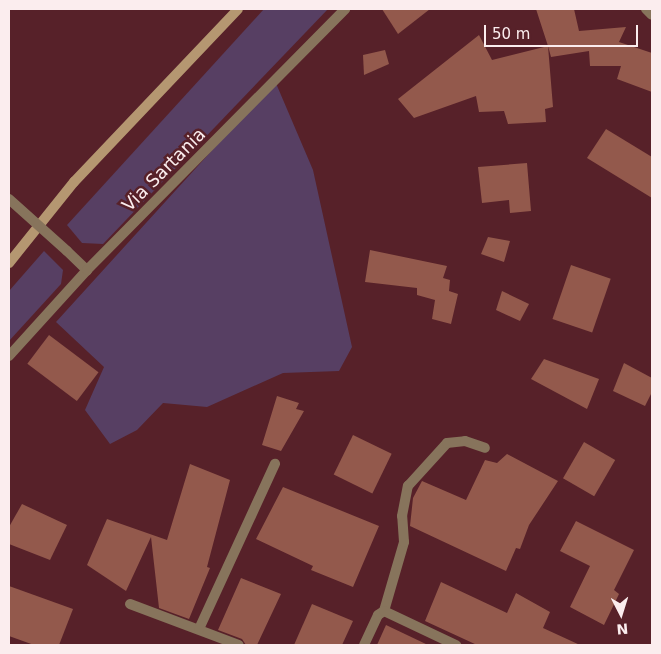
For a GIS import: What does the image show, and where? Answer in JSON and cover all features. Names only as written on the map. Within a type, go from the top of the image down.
[{"type":"street","points":[[9,263],[74,182],[238,9]]},
{"type":"street","name":"Via Sartania","points":[[9,356],[87,270],[345,9]]},
{"type":"street","points":[[646,9],[652,15]]},
{"type":"street","points":[[9,199],[87,270]]},
{"type":"street","points":[[364,645],[378,614],[384,611],[404,542],[402,516],[408,486],[447,443],[465,441],[485,448]]},
{"type":"street","points":[[198,629],[275,464]]},
{"type":"street","points":[[130,604],[239,645]]},
{"type":"street","points":[[384,611],[456,645]]},
{"type":"shaded area","points":[[264,9],[328,9],[103,244],[82,243],[67,225]]},
{"type":"shaded area","points":[[275,81],[313,170],[352,347],[339,371],[283,373],[207,407],[163,403],[137,430],[110,444],[85,410],[104,367],[56,322]]},
{"type":"shaded area","points":[[44,251],[63,270],[61,284],[9,341],[9,291]]},
{"type":"building","points":[[382,9],[430,9],[398,34]]},
{"type":"building","points":[[536,9],[574,9],[579,31],[626,27],[619,42],[652,53],[652,92],[617,79],[621,66],[590,66],[589,51],[551,57]]},
{"type":"building","points":[[479,35],[492,60],[548,46],[553,107],[545,109],[546,122],[508,124],[504,111],[479,112],[476,96],[414,118],[398,99]]},
{"type":"building","points":[[385,50],[389,64],[364,75],[363,55]]},
{"type":"building","points":[[606,129],[652,157],[652,198],[587,158]]},
{"type":"building","points":[[527,163],[531,211],[510,213],[509,200],[482,203],[478,167]]},
{"type":"building","points":[[488,237],[510,241],[504,262],[481,254]]},
{"type":"building","points":[[370,250],[447,266],[443,278],[450,280],[449,291],[458,294],[451,324],[432,319],[435,300],[417,295],[417,288],[365,282]]},
{"type":"building","points":[[571,265],[611,279],[592,333],[552,319]]},
{"type":"building","points":[[502,291],[529,304],[520,321],[496,310]]},
{"type":"building","points":[[49,335],[99,372],[77,401],[27,364]]},
{"type":"building","points":[[544,359],[599,379],[587,409],[531,379]]},
{"type":"building","points":[[624,363],[652,378],[652,392],[645,406],[613,391]]},
{"type":"building","points":[[277,396],[299,403],[296,409],[304,411],[281,451],[262,445]]},
{"type":"building","points":[[353,435],[392,454],[372,493],[334,475]]},
{"type":"building","points":[[584,442],[615,460],[594,496],[563,478]]},
{"type":"building","points":[[507,454],[558,481],[529,525],[520,549],[516,548],[506,571],[410,526],[413,498],[422,481],[466,500],[485,460],[497,463]]},
{"type":"building","points":[[190,464],[230,480],[207,567],[210,568],[189,619],[159,608],[151,537],[126,591],[87,565],[107,519],[167,540]]},
{"type":"building","points":[[283,487],[379,526],[353,587],[311,570],[313,566],[256,539]]},
{"type":"building","points":[[22,504],[67,525],[50,560],[9,544],[9,527]]},
{"type":"building","points":[[576,521],[634,550],[614,590],[619,594],[604,625],[570,607],[590,566],[560,551]]},
{"type":"building","points":[[241,578],[281,594],[257,645],[246,645],[242,639],[218,630]]},
{"type":"building","points":[[441,582],[507,613],[516,593],[550,612],[543,628],[580,645],[477,645],[425,621]]},
{"type":"building","points":[[9,586],[73,609],[59,645],[34,645],[9,636]]},
{"type":"building","points":[[312,604],[353,621],[342,645],[294,645]]},
{"type":"building","points":[[386,625],[428,645],[377,645]]}]
